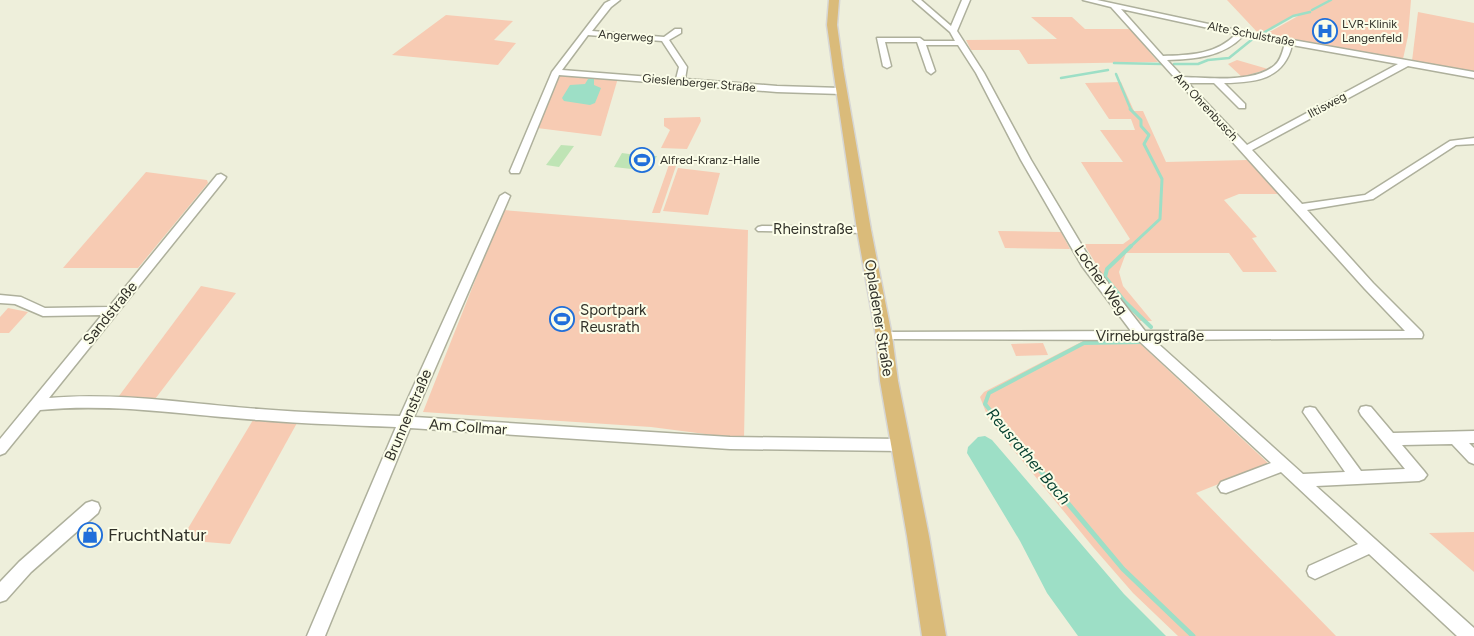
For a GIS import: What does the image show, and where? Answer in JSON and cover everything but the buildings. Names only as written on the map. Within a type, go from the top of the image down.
[{"type":"main road","name":"Opladener Straße","points":[[834,0],[832,30],[841,91],[934,636]]},
{"type":"street","points":[[515,171],[556,72],[608,5],[616,0]]},
{"type":"street","name":"Locher Weg","points":[[917,0],[953,30],[980,73],[1026,160],[1061,216],[1088,266],[1142,336],[1470,636]]},
{"type":"street","points":[[953,30],[966,0]]},
{"type":"street","name":"Alte Schulstraße","points":[[1087,0],[1241,33],[1474,75]]},
{"type":"street","name":"Am Ohrenbusch","points":[[1114,6],[1369,286],[1417,335]]},
{"type":"street","name":"Angerweg","points":[[588,33],[665,39],[678,31]]},
{"type":"street","points":[[1162,58],[1211,54],[1232,44],[1241,33]]},
{"type":"street","name":"Angerweg","points":[[665,39],[683,67],[680,81]]},
{"type":"street","points":[[887,66],[880,40],[920,40],[931,71]]},
{"type":"street","points":[[1180,80],[1246,78],[1266,74],[1278,67],[1285,58],[1289,41]]},
{"type":"street","points":[[921,43],[961,43]]},
{"type":"street","name":"Iltisweg","points":[[1246,149],[1408,62]]},
{"type":"street","name":"Gieslenberger Straße","points":[[556,72],[841,91]]},
{"type":"street","points":[[1216,80],[1242,106]]},
{"type":"street","points":[[1298,208],[1369,197],[1454,144],[1474,141]]},
{"type":"street","name":"Sandstraße","points":[[0,449],[220,176]]},
{"type":"street","name":"Brunnenstraße","points":[[316,636],[405,422],[505,196]]},
{"type":"street","name":"Rheinstraße","points":[[762,229],[864,230]]},
{"type":"street","points":[[0,299],[17,300],[43,312],[111,311]]},
{"type":"street","name":"Virneburgstraße","points":[[884,336],[1417,335]]},
{"type":"street","name":"Am Collmar","points":[[36,405],[78,401],[120,402],[260,415],[740,443],[901,445]]},
{"type":"street","points":[[1299,480],[1356,476],[1419,475],[1366,411]]},
{"type":"street","points":[[1310,412],[1356,476]]},
{"type":"street","points":[[1390,439],[1474,437]]},
{"type":"street","points":[[1456,438],[1474,458]]},
{"type":"street","points":[[1226,487],[1282,465]]},
{"type":"street","points":[[0,594],[25,567],[92,508]]},
{"type":"street","points":[[1315,571],[1372,545]]},
{"type":"shaded area","name":"LVR-Klinik Langenfeld","points":[[1227,0],[1411,0],[1408,36],[1403,59],[1264,35],[1298,16],[1298,14],[1259,34]]},
{"type":"shaded area","points":[[1418,12],[1474,23],[1474,73],[1412,61]]},
{"type":"shaded area","points":[[446,15],[513,21],[494,40],[516,43],[498,65],[392,55]]},
{"type":"shaded area","points":[[1031,17],[1072,17],[1085,29],[1130,29],[1158,62],[1028,64],[1019,50],[971,50],[966,40],[1057,39]]},
{"type":"shaded area","points":[[1237,60],[1268,69],[1242,77],[1228,64]]},
{"type":"shaded area","points":[[559,75],[618,78],[601,136],[537,128]]},
{"type":"shaded area","points":[[588,79],[594,79],[594,85],[601,88],[595,103],[590,105],[564,101],[562,98],[570,85],[585,84]]},
{"type":"shaded area","points":[[1121,82],[1134,111],[1143,111],[1166,162],[1247,160],[1280,194],[1239,194],[1224,200],[1257,237],[1252,238],[1277,272],[1243,272],[1229,253],[1126,253],[1119,272],[1123,286],[1152,321],[1140,321],[1102,274],[1084,244],[1123,244],[1130,239],[1081,162],[1123,162],[1100,130],[1135,130],[1131,119],[1109,119],[1085,83]]},
{"type":"shaded area","points":[[700,117],[701,121],[687,149],[661,148],[670,130],[664,126],[664,118]]},
{"type":"shaded area","points":[[671,159],[678,160],[660,213],[652,213]]},
{"type":"shaded area","points":[[678,168],[720,173],[708,215],[663,211]]},
{"type":"shaded area","points":[[146,172],[207,180],[208,183],[138,268],[63,268]]},
{"type":"shaded area","name":"Sportpark Reusrath","points":[[503,210],[748,230],[744,439],[651,427],[423,412]]},
{"type":"shaded area","points":[[998,231],[1061,232],[1070,249],[1005,248]]},
{"type":"shaded area","points":[[201,286],[236,293],[152,403],[116,400]]},
{"type":"shaded area","points":[[8,308],[28,312],[9,333],[0,333],[0,317]]},
{"type":"shaded area","points":[[1136,340],[1269,464],[1196,493],[1336,636],[1178,636],[1133,593],[989,420],[980,397],[984,392],[1083,341]]},
{"type":"shaded area","points":[[1043,343],[1048,355],[1016,356],[1011,344]]},
{"type":"shaded area","points":[[253,420],[297,423],[230,544],[181,540]]},
{"type":"shaded area","points":[[985,436],[992,440],[1124,594],[1166,636],[1078,636],[1047,593],[1020,541],[967,453],[968,447],[978,437]]},
{"type":"shaded area","points":[[1474,532],[1474,572],[1429,533]]},
{"type":"waterway","name":"Reusrather Bach","points":[[1312,10],[1331,0]]},
{"type":"waterway","name":"Reusrather Bach","points":[[1263,33],[1293,16],[1310,12]]},
{"type":"waterway","name":"Reusrather Bach","points":[[1174,64],[1198,64],[1208,60],[1229,58],[1255,37]]},
{"type":"waterway","name":"Reusrather Bach","points":[[1114,63],[1162,64]]},
{"type":"waterway","points":[[1061,78],[1108,70]]},
{"type":"waterway","name":"Reusrather Bach","points":[[1116,74],[1131,110]]},
{"type":"waterway","name":"Reusrather Bach","points":[[1130,247],[1160,219],[1162,179],[1144,144],[1149,135],[1141,126],[1141,120],[1131,110]]},
{"type":"waterway","name":"Reusrather Bach","points":[[1131,246],[1107,269],[1105,277],[1125,302],[1151,327]]},
{"type":"waterway","name":"Reusrather Bach","points":[[998,420],[985,404],[989,393],[1084,343],[1142,342]]},
{"type":"waterway","name":"Reusrather Bach","points":[[997,419],[1123,569],[1193,636]]},
{"type":"place","name":"LVR-Klinik Langenfeld","points":[[1325,31]]},
{"type":"place","name":"Alfred-Kranz-Halle","points":[[642,160]]},
{"type":"place","name":"Sportpark Reusrath","points":[[562,319]]},
{"type":"place","name":"FruchtNatur","points":[[90,535]]}]
